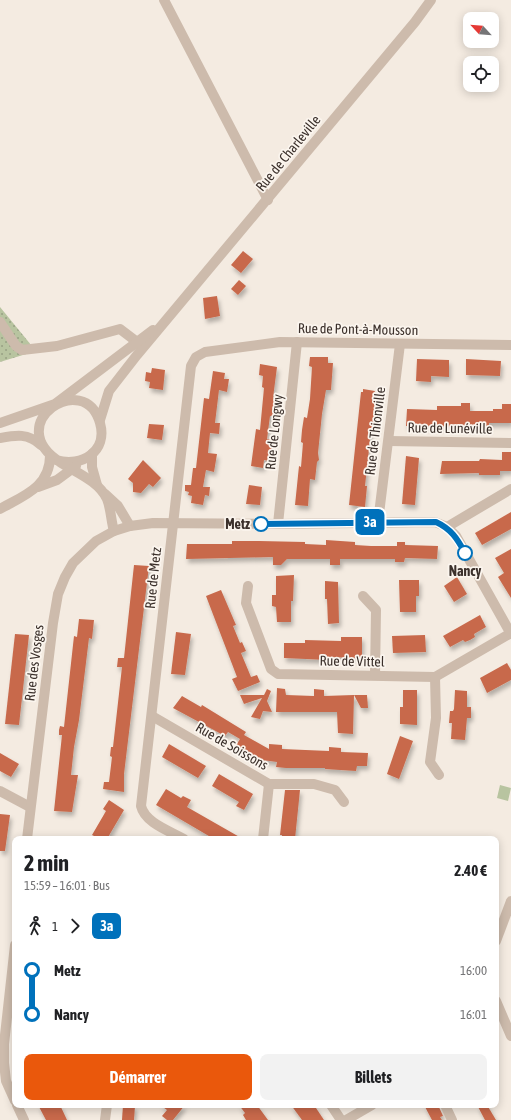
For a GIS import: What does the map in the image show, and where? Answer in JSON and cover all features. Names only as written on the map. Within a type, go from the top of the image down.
[{"type":"street","points":[[164,0],[268,200]]},
{"type":"street","name":"Rue de Charleville","points":[[0,423],[54,404],[140,344],[164,321],[268,200],[415,22],[431,0]]},
{"type":"street","points":[[0,322],[16,346],[22,350],[57,346],[115,329],[124,331],[140,344]]},
{"type":"street","name":"Rue de Pont-à-Mousson","points":[[205,352],[273,342],[400,344],[452,343],[511,345]]},
{"type":"street","name":"Rue de Longwy","points":[[278,524],[297,342]]},
{"type":"street","name":"Rue de Charleville","points":[[100,420],[109,392],[140,344]]},
{"type":"street","name":"Rue de Thionville","points":[[378,522],[400,344]]},
{"type":"street","name":"Rue de Metz","points":[[179,836],[148,819],[143,814],[141,806],[191,366],[196,357],[205,352]]},
{"type":"street","points":[[34,489],[57,480],[92,454],[100,442],[100,420],[92,409],[81,402],[63,400],[47,409],[40,422],[38,435],[41,445]]},
{"type":"street","points":[[0,438],[21,435],[34,438],[53,458],[100,489],[118,506],[130,526]]},
{"type":"street","name":"Rue de Lunéville","points":[[388,441],[511,442]]},
{"type":"street","points":[[92,454],[92,467],[100,489],[109,506],[114,532]]},
{"type":"street","points":[[53,458],[65,463],[83,460]]},
{"type":"street","points":[[0,509],[42,483],[47,475],[53,458]]},
{"type":"street","points":[[511,488],[447,527],[456,536],[511,634]]},
{"type":"street","name":"Rue des Vosges","points":[[27,836],[53,622],[58,594],[65,576],[83,552],[96,541],[130,526],[154,523],[278,524],[436,522],[447,527]]},
{"type":"street","name":"Rue de Vittel","points":[[248,586],[246,604],[271,669],[278,674],[435,676],[511,634]]},
{"type":"street","points":[[363,596],[376,610],[375,675]]},
{"type":"street","points":[[435,676],[436,718],[430,762],[439,775]]},
{"type":"street","name":"Rue de Soissons","points":[[152,716],[269,784],[314,784],[335,790],[344,802]]},
{"type":"street","points":[[263,836],[269,784]]},
{"type":"street","points":[[0,791],[30,807]]},
{"type":"street","points":[[499,933],[511,901]]},
{"type":"street","points":[[12,967],[3,1034],[6,1081],[12,1095]]},
{"type":"street","points":[[499,1008],[511,1036]]},
{"type":"street","points":[[18,1108],[24,1120]]},
{"type":"street","points":[[105,1120],[107,1108]]},
{"type":"street","points":[[335,1108],[340,1120]]},
{"type":"street","points":[[346,1120],[367,1108]]},
{"type":"street","points":[[446,1108],[452,1120]]},
{"type":"green space","points":[[0,307],[36,351],[0,362]]},
{"type":"green space","points":[[500,785],[511,788],[508,801],[497,798]]},
{"type":"building","points":[[243,251],[253,259],[241,273],[231,265]]},
{"type":"building","points":[[239,280],[246,286],[238,295],[231,289]]},
{"type":"building","points":[[217,296],[220,316],[205,319],[203,298]]},
{"type":"building","points":[[310,357],[328,357],[328,363],[333,363],[331,390],[326,390],[322,414],[318,453],[319,460],[317,462],[315,480],[310,479],[308,506],[295,505],[299,466],[301,467],[303,443],[301,442],[302,430],[304,417],[307,418],[310,399],[312,367],[309,366]]},
{"type":"building","points":[[417,359],[449,360],[449,377],[431,376],[431,382],[416,381]]},
{"type":"building","points":[[466,359],[501,361],[500,376],[466,375]]},
{"type":"building","points":[[260,364],[277,367],[273,398],[277,398],[275,416],[270,416],[267,439],[273,440],[270,461],[264,460],[263,468],[251,466],[256,429],[260,430],[264,388],[262,387],[263,376],[259,375]]},
{"type":"building","points":[[152,368],[165,370],[163,390],[149,388],[150,382],[145,381],[146,372],[151,373]]},
{"type":"building","points":[[213,371],[225,373],[224,379],[229,379],[227,392],[219,390],[215,423],[220,423],[219,434],[210,433],[208,453],[217,454],[214,472],[206,470],[203,487],[210,487],[209,496],[205,495],[203,505],[191,503],[192,496],[188,495],[189,492],[185,491],[185,485],[191,485],[193,468],[196,468],[204,398],[209,399]]},
{"type":"building","points":[[363,389],[375,391],[374,393],[377,394],[374,420],[377,420],[376,430],[371,430],[365,486],[367,486],[365,507],[349,505],[361,392],[363,392]]},
{"type":"building","points":[[461,403],[470,403],[470,411],[493,411],[493,409],[502,409],[502,404],[511,404],[511,423],[489,423],[489,427],[406,426],[407,409],[437,410],[437,406],[461,406]]},
{"type":"building","points":[[149,424],[164,425],[162,440],[147,438]]},
{"type":"building","points":[[502,452],[511,452],[511,471],[500,471],[500,475],[479,475],[479,473],[440,474],[442,461],[479,461],[480,459],[502,460]]},
{"type":"building","points":[[406,456],[419,458],[415,505],[402,504]]},
{"type":"building","points":[[143,460],[161,478],[153,487],[149,484],[141,493],[133,492],[133,483],[128,479]]},
{"type":"building","points":[[249,485],[262,487],[260,505],[246,504]]},
{"type":"building","points":[[511,512],[511,529],[482,545],[475,533]]},
{"type":"building","points":[[326,540],[355,542],[355,545],[371,546],[397,546],[397,542],[405,542],[405,545],[438,546],[437,559],[405,558],[404,562],[395,562],[395,559],[340,559],[340,565],[330,565],[330,559],[287,559],[281,565],[273,565],[273,557],[186,559],[187,544],[232,544],[232,541],[259,541],[305,542],[305,544],[326,545]]},
{"type":"building","points":[[511,549],[511,598],[498,577],[504,573],[495,558]]},
{"type":"building","points":[[134,565],[149,566],[124,774],[124,792],[103,789],[104,782],[109,782],[112,757],[110,756],[111,747],[113,747],[122,667],[117,667],[118,658],[124,658]]},
{"type":"building","points":[[294,575],[293,601],[291,601],[291,622],[277,622],[276,607],[272,606],[272,595],[276,595],[276,576]]},
{"type":"building","points":[[457,577],[467,594],[454,602],[444,586]]},
{"type":"building","points":[[399,580],[419,580],[419,596],[416,596],[416,612],[400,612]]},
{"type":"building","points":[[325,581],[338,582],[339,623],[328,624],[327,599],[325,599]]},
{"type":"building","points":[[221,590],[236,625],[233,626],[240,643],[242,642],[246,651],[241,653],[251,677],[257,675],[260,682],[238,691],[232,679],[237,677],[206,596]]},
{"type":"building","points":[[480,615],[486,627],[474,634],[475,637],[470,640],[465,642],[463,640],[450,647],[443,636]]},
{"type":"building","points":[[79,619],[94,620],[92,639],[89,638],[71,775],[78,775],[72,812],[54,811],[62,735],[59,735],[59,730],[60,726],[64,727],[74,636],[77,637]]},
{"type":"building","points":[[176,632],[191,634],[185,675],[171,674]]},
{"type":"building","points":[[15,634],[29,635],[19,725],[5,724]]},
{"type":"building","points":[[425,635],[426,652],[393,653],[392,636]]},
{"type":"building","points":[[341,637],[362,637],[362,658],[328,657],[328,660],[284,658],[284,643],[305,643],[305,640],[341,641]]},
{"type":"building","points":[[507,663],[511,670],[511,680],[487,693],[480,678]]},
{"type":"building","points":[[277,688],[285,689],[286,695],[314,696],[314,689],[324,690],[324,696],[354,695],[353,734],[338,733],[337,712],[276,712]]},
{"type":"building","points":[[267,689],[271,691],[267,701],[272,712],[263,711],[260,719],[251,717],[262,698],[244,704],[240,695],[264,695]]},
{"type":"building","points":[[403,690],[417,690],[417,725],[400,724],[400,707],[403,707]]},
{"type":"building","points":[[455,690],[467,691],[467,707],[471,707],[471,718],[467,718],[465,740],[451,739],[452,723],[449,723],[450,711],[453,711],[454,709]]},
{"type":"building","points":[[354,695],[367,695],[368,708],[361,708]]},
{"type":"building","points":[[182,696],[201,707],[202,705],[246,732],[244,735],[269,749],[269,744],[282,745],[282,749],[329,751],[329,747],[341,748],[341,752],[368,753],[367,766],[357,766],[356,771],[325,768],[276,767],[277,762],[255,759],[235,747],[240,739],[228,732],[225,736],[173,708]]},
{"type":"building","points":[[400,736],[413,741],[399,779],[387,774]]},
{"type":"building","points":[[169,744],[206,766],[198,778],[162,757]]},
{"type":"building","points":[[0,753],[19,764],[11,777],[0,771]]},
{"type":"building","points":[[219,774],[253,794],[244,810],[236,806],[239,802],[212,786]]},
{"type":"building","points":[[166,789],[181,798],[183,796],[191,800],[187,807],[238,836],[209,836],[156,805]]},
{"type":"building","points":[[285,790],[300,790],[295,836],[280,835]]},
{"type":"building","points":[[109,800],[124,810],[109,836],[94,836],[92,835],[106,811],[103,809]]},
{"type":"building","points":[[0,814],[10,815],[5,851],[0,851]]},
{"type":"building","points":[[40,1108],[61,1108],[67,1120],[46,1120]]},
{"type":"building","points":[[123,1108],[135,1108],[134,1120],[122,1120]]},
{"type":"building","points":[[164,1108],[183,1108],[173,1120],[167,1120],[162,1116],[167,1110]]},
{"type":"building","points":[[241,1108],[259,1108],[268,1120],[246,1120],[243,1115],[245,1113]]},
{"type":"building","points":[[293,1108],[316,1108],[324,1120],[302,1120]]},
{"type":"building","points":[[426,1108],[439,1108],[443,1116],[440,1117],[442,1120],[432,1120]]},
{"type":"building","points":[[479,1108],[489,1108],[496,1120],[485,1120]]},
{"type":"bus line","name":"3a","points":[[261,524],[436,522],[447,527],[456,536],[465,553]]},
{"type":"place","name":"Metz","points":[[261,524]]},
{"type":"place","name":"Nancy","points":[[465,553]]}]
